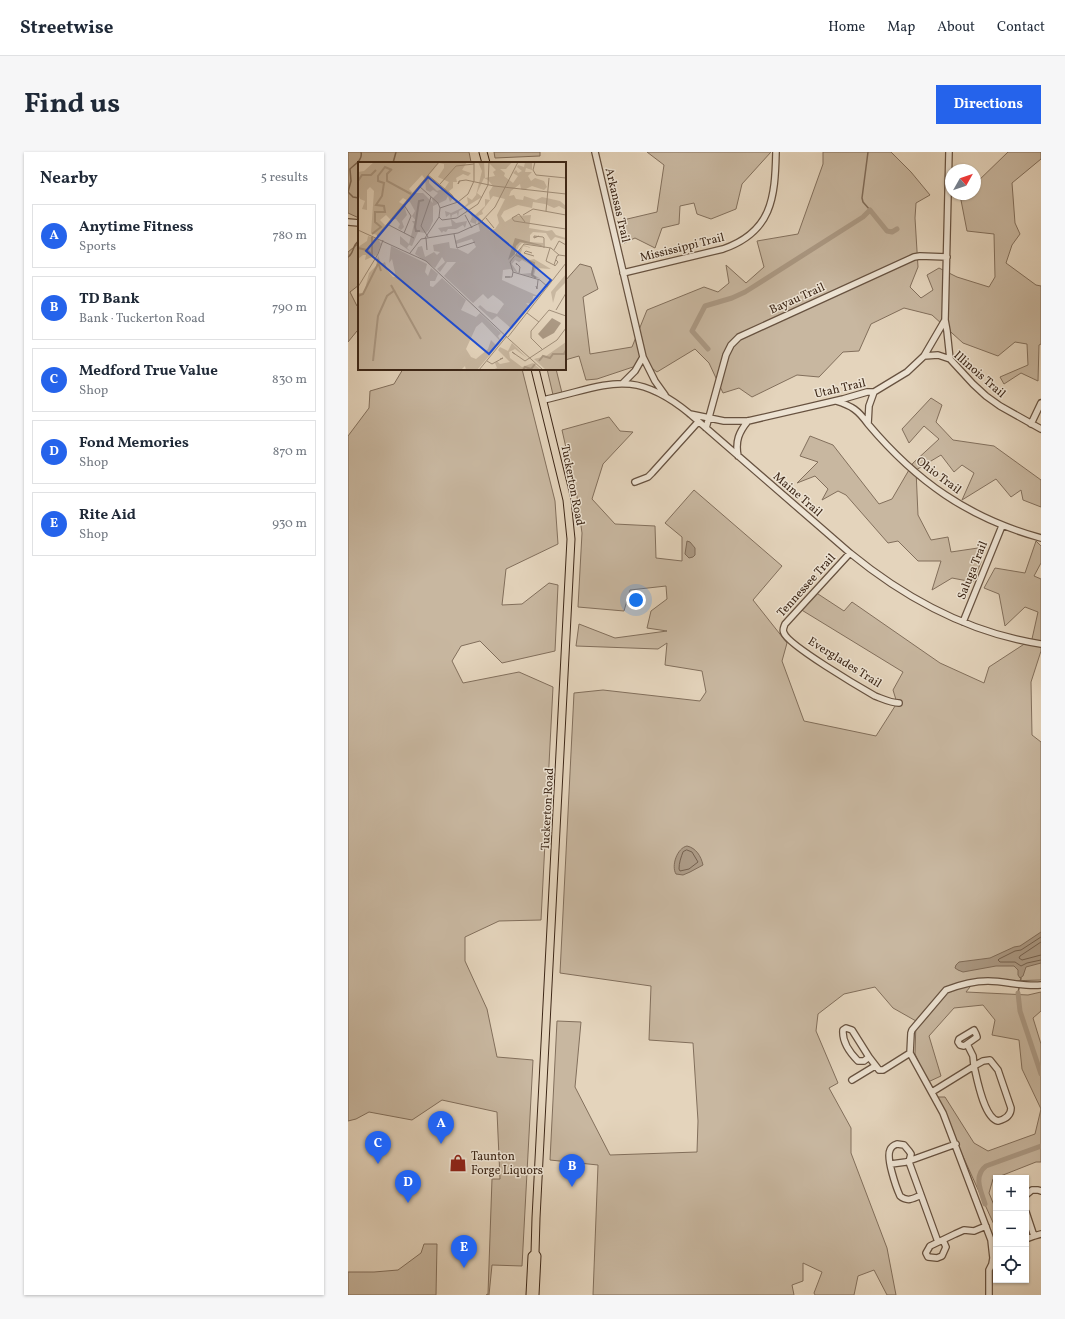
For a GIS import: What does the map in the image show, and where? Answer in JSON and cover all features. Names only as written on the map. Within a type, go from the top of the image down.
[{"type":"main road","points":[[483,152],[486,162]]},
{"type":"main road","name":"Tuckerton Road","points":[[535,370],[567,500],[571,539],[536,1218],[536,1295]]},
{"type":"main road","name":"Tuckerton Road","points":[[530,1295],[532,1256],[535,1253]]},
{"type":"street","name":"Arkansas Trail","points":[[594,152],[643,357],[655,381],[665,395]]},
{"type":"street","name":"Mississippi Trail","points":[[623,273],[723,249],[732,246],[748,236],[764,219],[773,197],[776,152]]},
{"type":"street","name":"Utah Trail","points":[[949,152],[945,320],[950,359]]},
{"type":"street","points":[[348,222],[358,223]]},
{"type":"street","name":"Bayau Trail","points":[[709,418],[726,355],[731,345],[739,337],[914,257],[947,257]]},
{"type":"street","name":"Utah Trail","points":[[690,414],[724,421],[748,421],[867,392],[874,392],[907,372],[924,356],[945,320]]},
{"type":"street","name":"Illinois Trail","points":[[924,356],[938,355],[950,359],[986,396],[1000,406],[1041,429]]},
{"type":"street","points":[[623,383],[635,372],[643,357]]},
{"type":"street","name":"Maine Trail","points":[[543,400],[593,387],[623,383],[640,385],[665,395],[690,414],[874,573],[915,599],[963,622],[998,635],[1041,644]]},
{"type":"street","points":[[868,424],[869,406],[874,392]]},
{"type":"street","name":"Ohio Trail","points":[[834,400],[850,405],[859,412],[892,451],[926,482],[967,509],[1002,526],[1041,538]]},
{"type":"street","points":[[1031,424],[1041,403]]},
{"type":"street","points":[[706,428],[709,418]]},
{"type":"street","points":[[738,456],[738,436],[748,421]]},
{"type":"street","points":[[635,482],[648,477],[698,422]]},
{"type":"street","name":"Saluga Trail","points":[[963,622],[1002,526]]},
{"type":"street","name":"Tennessee Trail","points":[[783,632],[785,624],[850,553]]},
{"type":"street","name":"Everglades Trail","points":[[783,632],[790,640],[822,664],[876,696],[888,701],[899,703]]},
{"type":"street","points":[[993,1247],[956,1144],[943,1113],[910,1053],[910,1038],[912,1030],[946,990],[967,983],[983,981],[1028,985],[1041,984]]},
{"type":"street","points":[[870,1057],[864,1061],[858,1061],[853,1056],[842,1036],[843,1030],[846,1028],[852,1030],[879,1070],[883,1070],[910,1053]]},
{"type":"street","points":[[932,1092],[974,1066],[986,1060],[990,1060],[996,1067],[1011,1108],[1010,1114],[1005,1119],[998,1121],[989,1114],[982,1096],[974,1066],[973,1056],[967,1044]]},
{"type":"street","points":[[852,1080],[875,1066]]},
{"type":"street","points":[[921,1195],[910,1200],[900,1196],[891,1173],[889,1151],[897,1144],[907,1147],[911,1154],[909,1162],[921,1195],[941,1241],[964,1230],[974,1231],[986,1226]]},
{"type":"street","points":[[891,1164],[909,1162],[956,1144]]},
{"type":"street","points":[[1029,1192],[1032,1190],[1041,1191]]},
{"type":"street","points":[[1029,1221],[1034,1236]]},
{"type":"street","points":[[1029,1238],[1041,1234]]},
{"type":"street","points":[[990,1295],[989,1270],[993,1257]]},
{"type":"shaded area","points":[[348,152],[469,152],[471,162],[358,162],[358,218],[348,213]]},
{"type":"shaded area","points":[[494,152],[540,152],[540,156],[495,158]]},
{"type":"shaded area","points":[[647,152],[771,152],[742,184],[736,209],[711,219],[697,214],[694,203],[680,206],[679,224],[662,228],[655,248],[635,238],[624,243],[623,220],[657,212],[664,165]]},
{"type":"shaded area","points":[[823,152],[891,152],[911,172],[930,195],[916,203],[915,218],[918,267],[910,287],[921,298],[933,290],[927,275],[939,268],[957,277],[989,287],[995,277],[994,234],[967,231],[961,200],[981,200],[981,178],[1008,152],[1041,152],[1041,159],[1012,183],[1015,223],[1020,234],[1012,245],[1006,263],[1036,285],[1041,286],[1041,344],[1039,345],[1038,381],[1021,373],[1004,384],[1000,377],[1028,365],[1027,344],[1015,342],[998,356],[963,343],[932,315],[904,308],[871,324],[859,351],[843,352],[819,377],[797,375],[752,397],[739,388],[723,393],[709,363],[695,349],[657,372],[645,363],[597,379],[586,380],[579,356],[566,360],[566,280],[580,264],[591,267],[598,289],[583,297],[590,354],[632,347],[647,310],[704,287],[718,292],[729,283],[726,265],[746,283],[764,267],[757,241],[798,234],[823,164]]},
{"type":"shaded area","points":[[358,244],[358,286],[350,292],[358,306],[358,330],[348,342],[348,252]]},
{"type":"shaded area","points":[[402,370],[522,370],[555,501],[558,544],[506,569],[502,605],[522,604],[549,583],[558,585],[555,651],[502,663],[480,641],[461,646],[452,661],[463,683],[519,672],[553,687],[541,920],[499,921],[465,937],[465,961],[487,1009],[497,1057],[533,1060],[522,1266],[492,1265],[489,1295],[486,1295],[488,1294],[492,1179],[500,1179],[497,1112],[442,1100],[412,1120],[369,1112],[356,1119],[348,1121],[348,436],[369,408],[370,391],[394,384]]},
{"type":"shaded area","points":[[547,370],[556,370],[563,397],[554,399]]},
{"type":"shaded area","points":[[931,398],[942,405],[936,422],[953,440],[994,446],[1041,480],[1041,507],[1023,500],[1021,490],[1011,497],[996,479],[962,500],[974,473],[962,465],[954,472],[941,455],[916,470],[918,515],[931,540],[948,537],[951,552],[978,548],[981,562],[973,582],[952,578],[932,590],[941,561],[918,561],[898,541],[888,543],[846,495],[838,491],[822,500],[828,489],[815,476],[797,483],[818,462],[800,456],[810,436],[833,445],[879,504],[892,499],[913,463],[939,439],[924,426],[909,443],[902,429]]},
{"type":"shaded area","points":[[609,417],[620,431],[633,432],[603,464],[592,499],[615,524],[655,526],[656,558],[682,561],[682,537],[665,523],[694,490],[782,566],[753,600],[787,643],[782,661],[804,721],[876,736],[897,703],[893,690],[903,672],[800,609],[815,592],[844,611],[852,602],[940,663],[984,683],[989,667],[1032,639],[1038,612],[1025,607],[1005,626],[999,594],[984,588],[995,568],[1025,573],[1036,541],[1041,546],[1041,563],[1034,576],[1041,579],[1041,651],[1031,682],[1032,735],[1041,742],[1041,980],[974,982],[966,992],[1028,995],[1041,992],[1041,1011],[1033,1018],[1041,1044],[1041,1109],[1022,1069],[1019,1040],[992,1035],[995,1020],[983,1005],[954,1008],[929,1036],[941,1076],[928,1082],[915,1054],[916,1021],[893,1008],[875,987],[844,994],[818,1014],[816,1031],[838,1083],[829,1088],[851,1128],[851,1153],[887,1248],[896,1295],[887,1295],[874,1270],[858,1276],[854,1295],[815,1295],[814,1293],[822,1272],[803,1263],[803,1281],[792,1285],[794,1295],[593,1295],[598,1165],[550,1160],[557,1021],[581,1022],[575,1087],[610,1155],[697,1152],[698,1121],[693,1043],[649,1040],[651,986],[560,973],[574,693],[603,690],[700,701],[706,692],[702,671],[665,665],[667,643],[658,649],[576,646],[579,624],[615,638],[667,631],[647,628],[651,611],[667,599],[666,586],[630,590],[624,611],[578,607],[582,533],[577,497],[562,430]]},
{"type":"shaded area","points":[[936,1097],[945,1097],[974,1143],[988,1151],[1035,1134],[1041,1109],[1041,1162],[1036,1162],[1003,1175],[993,1175],[989,1193],[993,1203],[993,1222]]},
{"type":"shaded area","points":[[424,1244],[437,1244],[436,1295],[348,1295],[348,1272],[398,1270],[421,1253]]},
{"type":"water","points":[[687,541],[690,542],[695,548],[695,555],[689,558],[685,554]]},
{"type":"water","points":[[687,846],[698,853],[703,865],[683,875],[676,874],[674,867],[676,858],[680,850]]},
{"type":"water","points":[[1041,932],[1041,963],[1026,967],[1023,976],[1020,978],[1018,975],[1018,970],[1014,966],[996,966],[963,972],[955,968],[959,962],[990,958],[1014,947],[1020,946]]},
{"type":"waterway","points":[[358,162],[361,157],[361,152]]},
{"type":"waterway","points":[[393,162],[396,152]]},
{"type":"waterway","points":[[868,152],[862,198],[863,202],[870,210]]},
{"type":"waterway","points":[[358,162],[350,169],[351,181],[348,192],[353,197],[358,198]]},
{"type":"waterway","points":[[708,349],[692,331],[705,306],[732,298],[745,292],[863,217],[870,210],[887,231],[892,232],[897,229]]},
{"type":"waterway","points":[[348,257],[352,254],[355,245],[358,242]]},
{"type":"waterway","points":[[1018,993],[1021,978]]},
{"type":"waterway","points":[[1018,993],[1020,1011],[1041,1074]]},
{"type":"waterway","points":[[985,1204],[979,1184],[982,1170],[986,1166],[1041,1146]]},
{"type":"place","name":"Anytime Fitness","points":[[441,1144]]},
{"type":"place","name":"Taunton Forge Liquors","points":[[458,1163]]},
{"type":"place","name":"Medford True Value","points":[[378,1164]]},
{"type":"place","name":"TD Bank","points":[[572,1187]]},
{"type":"place","name":"Fond Memories","points":[[408,1203]]},
{"type":"place","name":"Rite Aid","points":[[464,1268]]}]
